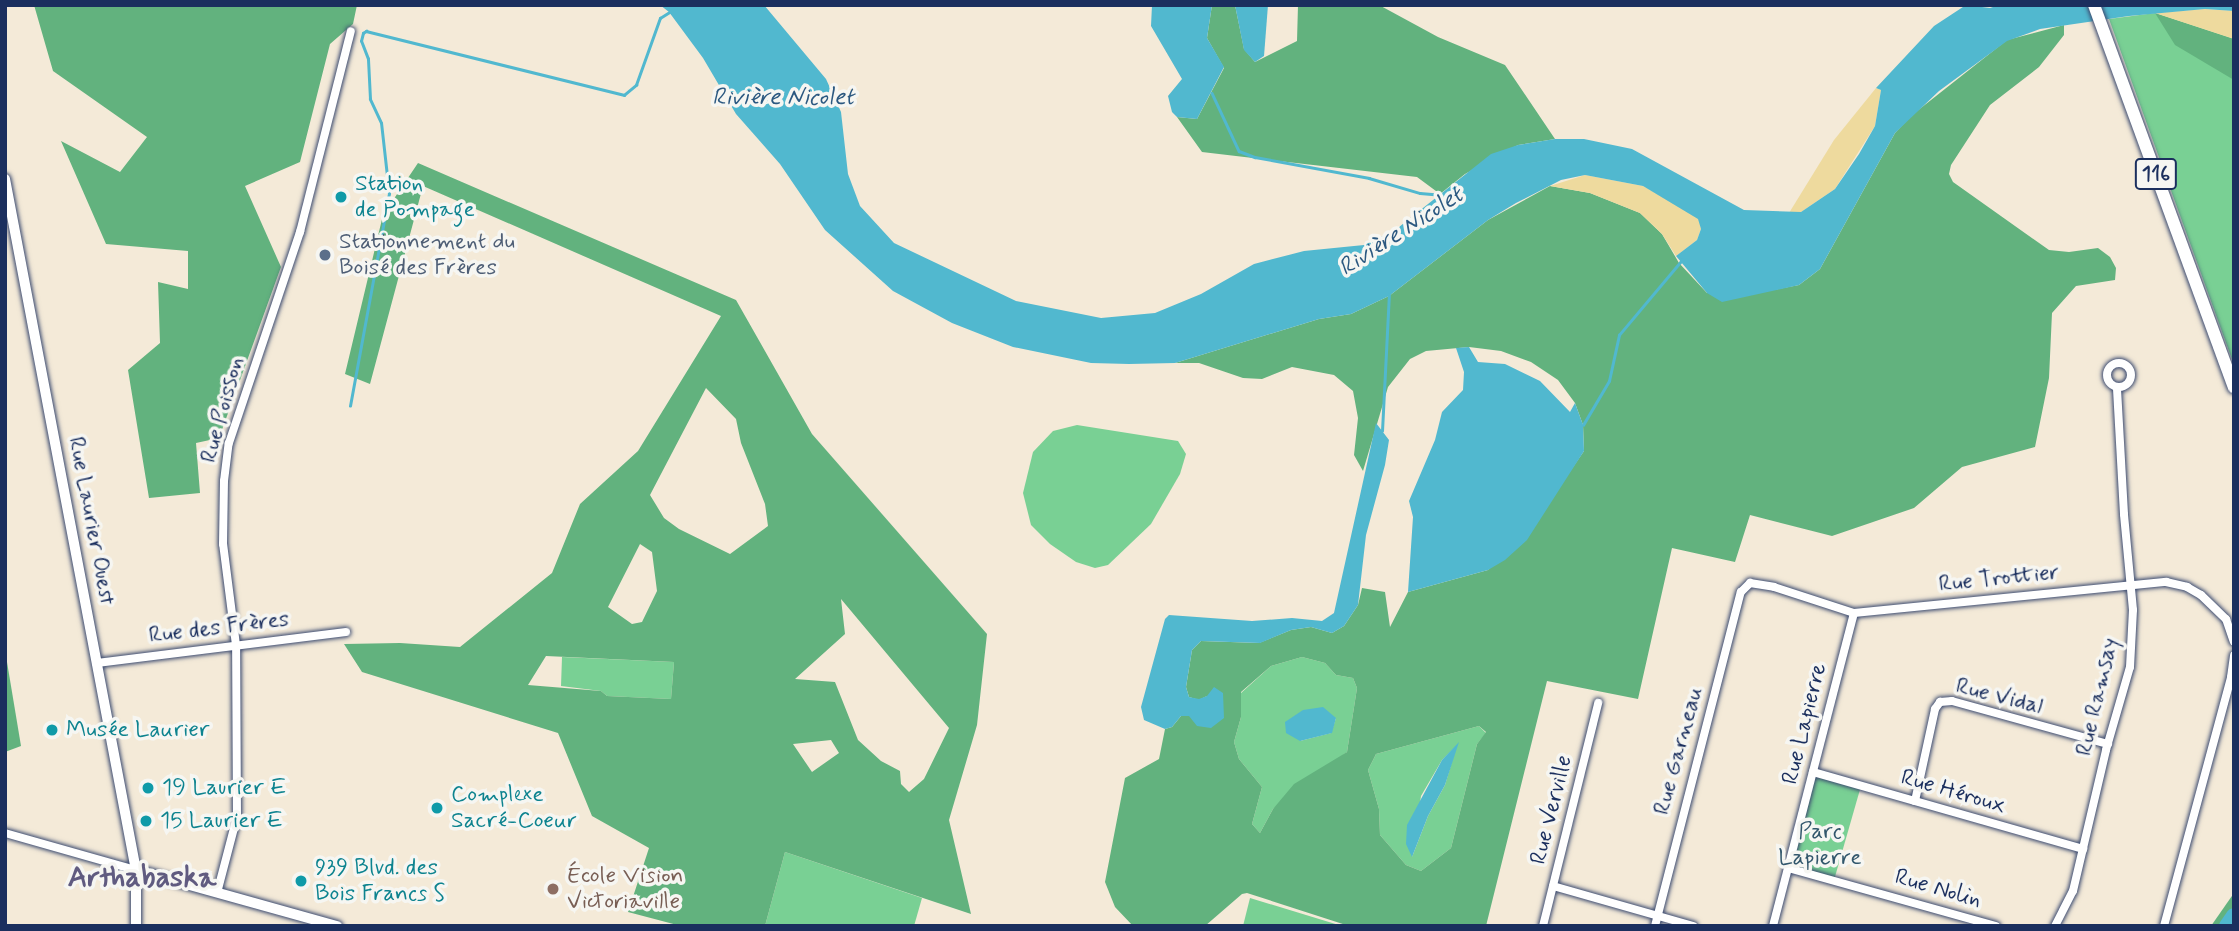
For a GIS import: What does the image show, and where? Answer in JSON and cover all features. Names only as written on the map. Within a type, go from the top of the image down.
[{"type":"main road","name":"116","points":[[2094,5],[2234,387]]},
{"type":"street","name":"Rue Poisson","points":[[217,892],[237,817],[236,645],[223,544],[224,481],[229,443],[300,232],[351,31]]},
{"type":"street","name":"Rue Laurier Ouest","points":[[5,179],[136,870],[136,926]]},
{"type":"street","name":"Rue Ramsay","points":[[2055,926],[2073,891],[2108,744],[2130,667],[2132,584],[2124,514],[2117,387]]},
{"type":"street","name":"Rue Trottier","points":[[1744,587],[1757,583],[1854,613],[2166,582],[2193,589],[2225,619],[2234,642]]},
{"type":"street","name":"Rue Garneau","points":[[1655,926],[1744,587]]},
{"type":"street","name":"Rue Lapierre","points":[[1773,926],[1854,613]]},
{"type":"street","name":"Rue des Frères","points":[[97,663],[346,632]]},
{"type":"street","points":[[2164,926],[2228,689],[2234,655]]},
{"type":"street","name":"Rue Vidal","points":[[1915,801],[1935,709],[1940,702],[1952,701],[2108,744]]},
{"type":"street","name":"Rue Verville","points":[[1543,926],[1598,703]]},
{"type":"street","name":"Rue Héroux","points":[[1813,772],[2083,849]]},
{"type":"street","points":[[5,833],[337,926]]},
{"type":"street","name":"Rue Nolin","points":[[1788,868],[1996,926]]},
{"type":"street","points":[[1553,886],[1693,926]]},
{"type":"green space","points":[[34,5],[357,5],[353,24],[330,44],[300,162],[245,186],[281,267],[219,438],[196,443],[200,493],[149,498],[128,370],[160,343],[158,282],[188,289],[188,251],[106,244],[61,141],[120,172],[147,137],[53,71]]},
{"type":"green space","points":[[1212,5],[1235,5],[1244,49],[1255,62],[1297,41],[1298,5],[1379,5],[1438,37],[1505,65],[1555,139],[1518,145],[1465,174],[1440,194],[1417,177],[1202,152],[1177,117],[1197,119],[1224,68],[1207,38]]},
{"type":"green space","points":[[2155,13],[2234,39],[2234,365],[2109,19]]},
{"type":"green space","points":[[2155,13],[2234,39],[2234,80],[2175,45]]},
{"type":"green space","points":[[2064,25],[2064,35],[2039,67],[1990,105],[1951,165],[1949,174],[1953,182],[2049,250],[2069,252],[2098,248],[2110,257],[2116,268],[2115,280],[2076,286],[2052,313],[2049,378],[2035,447],[1962,467],[1914,508],[1832,536],[1750,515],[1735,562],[1672,548],[1638,699],[1547,681],[1486,926],[1349,926],[1247,893],[1242,894],[1205,926],[1133,926],[1115,907],[1105,882],[1125,778],[1159,759],[1165,729],[1172,727],[1181,716],[1189,716],[1207,696],[1199,700],[1189,697],[1186,687],[1192,650],[1201,641],[1259,643],[1291,630],[1311,627],[1332,633],[1344,626],[1358,605],[1362,588],[1385,592],[1390,627],[1408,592],[1488,570],[1562,483],[1584,451],[1583,425],[1575,403],[1558,380],[1531,362],[1501,351],[1469,347],[1426,351],[1410,359],[1388,387],[1363,471],[1354,455],[1358,418],[1353,391],[1334,375],[1292,367],[1262,379],[1243,378],[1199,363],[1175,363],[1319,319],[1351,314],[1389,296],[1488,220],[1550,186],[1590,193],[1640,213],[1662,234],[1679,263],[1707,293],[1773,290],[1799,285],[1820,269],[1895,133],[1912,115],[2007,40]],"holes":[[[1302,657],[1325,663],[1336,675],[1353,678],[1357,688],[1347,752],[1294,784],[1273,809],[1260,833],[1252,824],[1262,787],[1239,759],[1234,742],[1241,717],[1241,692],[1271,666]],[[1479,726],[1486,732],[1477,744],[1451,848],[1421,871],[1406,865],[1380,835],[1379,809],[1368,770],[1376,754]]]},
{"type":"green space","points":[[418,163],[736,300],[812,434],[987,634],[977,725],[949,820],[971,914],[785,852],[765,926],[681,926],[628,912],[649,848],[592,816],[558,733],[362,672],[344,644],[400,643],[460,647],[552,573],[580,504],[638,451],[721,316],[423,186],[370,384],[345,374],[383,215]],"holes":[[[706,388],[736,419],[741,443],[765,504],[768,526],[730,554],[679,529],[664,518],[650,495]],[[640,544],[652,552],[657,591],[642,622],[632,624],[608,607]],[[841,599],[949,728],[924,779],[909,792],[901,784],[900,771],[881,761],[858,740],[835,682],[795,679],[845,634]],[[546,656],[674,662],[671,699],[607,696],[601,691],[528,685]],[[831,740],[839,753],[812,772],[793,744]]]},
{"type":"green space","points":[[1077,425],[1178,441],[1186,454],[1180,474],[1151,524],[1108,565],[1095,568],[1076,562],[1050,544],[1031,525],[1023,493],[1033,452],[1053,431]]},
{"type":"green space","points":[[5,650],[21,746],[5,752]]},
{"type":"green space","points":[[562,657],[674,662],[671,699],[607,696],[601,691],[561,686]]},
{"type":"green space","points":[[1302,657],[1325,663],[1336,675],[1353,678],[1357,688],[1347,752],[1273,809],[1260,833],[1252,824],[1262,787],[1239,759],[1234,742],[1241,717],[1241,693],[1271,666]],"holes":[[[1336,718],[1331,733],[1300,741]]]},
{"type":"green space","points":[[1479,726],[1486,733],[1477,744],[1451,848],[1421,871],[1406,865],[1380,835],[1379,809],[1368,770],[1376,754]],"holes":[[[1457,745],[1445,785],[1428,816],[1412,857],[1421,796],[1442,760]]]},
{"type":"green space","name":"Parc Lapierre","points":[[1813,772],[1861,786],[1834,881],[1786,867]]},
{"type":"green space","points":[[785,852],[922,898],[914,926],[765,926]]},
{"type":"green space","points":[[2234,893],[2234,926],[2211,926]]},
{"type":"green space","points":[[1250,898],[1342,926],[1243,926]]},
{"type":"sand","points":[[2205,9],[2234,11],[2234,39],[2155,13]]},
{"type":"sand","points":[[1876,88],[1881,90],[1875,126],[1835,189],[1801,212],[1789,213],[1834,140]]},
{"type":"sand","points":[[1585,175],[1643,186],[1691,213],[1699,219],[1701,229],[1697,240],[1676,256],[1662,234],[1640,213],[1590,193],[1550,186]]},
{"type":"water","name":"Rivière Nicolet","points":[[660,5],[764,5],[826,79],[841,112],[848,174],[860,206],[894,243],[1016,301],[1101,318],[1155,313],[1201,294],[1254,264],[1304,251],[1364,245],[1394,231],[1491,154],[1518,145],[1555,139],[1584,139],[1632,149],[1744,210],[1801,212],[1835,189],[1859,154],[1875,126],[1881,90],[1876,88],[1934,26],[1966,5],[1990,8],[1999,5],[2234,5],[2234,11],[2205,9],[2129,16],[2040,29],[2007,41],[1939,91],[1895,133],[1820,269],[1799,285],[1722,302],[1707,293],[1676,256],[1697,240],[1701,229],[1698,219],[1643,186],[1585,175],[1561,180],[1516,203],[1488,220],[1389,296],[1351,314],[1319,319],[1175,363],[1129,364],[1091,363],[1013,347],[952,323],[893,291],[825,230],[780,164],[736,114],[703,58],[669,12]]},
{"type":"water","points":[[1152,5],[1212,5],[1207,38],[1224,67],[1197,119],[1177,117],[1172,112],[1168,96],[1182,79],[1151,26]]},
{"type":"water","points":[[1235,5],[1268,5],[1264,56],[1255,62],[1244,50]]},
{"type":"water","points":[[1469,347],[1478,362],[1505,364],[1540,381],[1570,412],[1575,403],[1583,425],[1584,451],[1527,540],[1505,560],[1488,570],[1408,592],[1413,517],[1409,501],[1435,440],[1442,412],[1463,390],[1464,372],[1456,348]]},
{"type":"water","points":[[1376,423],[1389,440],[1366,535],[1358,605],[1344,626],[1332,633],[1311,627],[1291,630],[1260,643],[1201,641],[1192,650],[1186,687],[1189,697],[1199,699],[1207,696],[1214,687],[1223,693],[1224,718],[1211,728],[1197,726],[1189,716],[1181,716],[1172,727],[1165,729],[1144,720],[1141,707],[1165,619],[1169,615],[1252,621],[1292,618],[1322,621],[1334,613]]},
{"type":"water","points":[[1323,707],[1336,718],[1332,733],[1300,741],[1286,733],[1285,722],[1303,710]]},
{"type":"water","points":[[1459,742],[1445,785],[1428,816],[1412,857],[1406,844],[1407,825],[1442,760]]},
{"type":"waterway","points":[[350,406],[389,194],[381,123],[370,99],[368,59],[361,41],[363,33],[366,31],[624,95],[636,85],[660,18],[671,11]]},
{"type":"waterway","points":[[1212,93],[1239,151],[1255,157],[1369,178],[1420,193],[1443,195]]},
{"type":"waterway","points":[[1583,425],[1609,381],[1619,335],[1682,260]]},
{"type":"waterway","points":[[1382,431],[1389,295]]},
{"type":"waterway","points":[[2227,926],[2234,916]]},
{"type":"place","name":"Station de Pompage","points":[[341,197]]},
{"type":"place","name":"Stationnement du Boisé des Frères","points":[[325,255]]},
{"type":"place","name":"Musée Laurier","points":[[52,730]]},
{"type":"place","name":"19 Laurier E","points":[[148,788]]},
{"type":"place","name":"Complexe Sacré-Coeur","points":[[437,808]]},
{"type":"place","name":"15 Laurier E","points":[[146,821]]},
{"type":"place","name":"939 Blvd. des Bois Francs S","points":[[301,881]]},
{"type":"place","name":"École Vision Victoriaville","points":[[553,889]]},
{"type":"district","name":"Arthabaska","points":[[142,878]]}]
